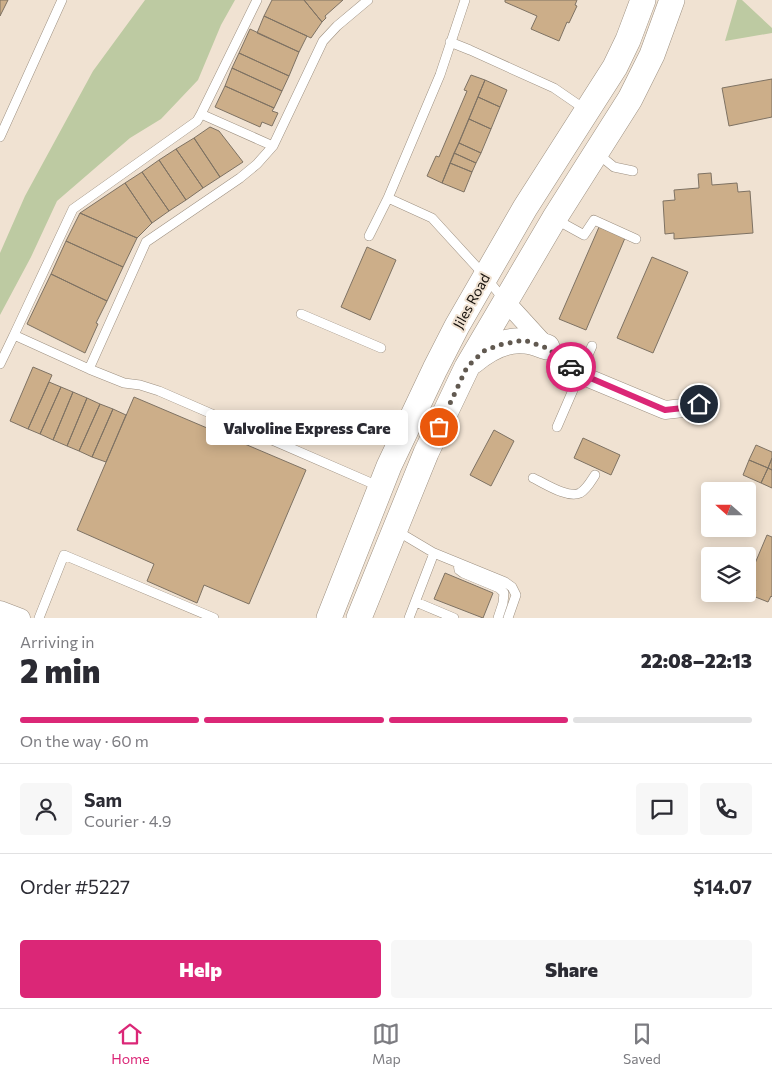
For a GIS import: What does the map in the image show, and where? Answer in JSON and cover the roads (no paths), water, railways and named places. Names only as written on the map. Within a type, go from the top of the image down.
[{"type":"street","name":"Jiles Road","points":[[329,618],[381,487],[435,369],[485,276],[532,195],[615,67],[628,40],[643,0]]},
{"type":"street","points":[[359,618],[426,454],[467,367],[554,219],[630,99],[648,62],[672,0]]},
{"type":"street","points":[[506,302],[547,348],[581,374],[665,410],[699,404]]},
{"type":"street","points":[[467,367],[484,351],[499,345],[524,340],[547,348]]},
{"type":"street","points":[[0,610],[21,618]]},
{"type":"lane","points":[[0,137],[62,0]]},
{"type":"lane","points":[[0,364],[73,209],[197,121],[257,0]]},
{"type":"lane","points":[[88,369],[146,242],[240,178],[273,146],[323,41],[337,26],[368,0]]},
{"type":"lane","points":[[369,236],[388,198],[440,75],[465,0]]},
{"type":"lane","points":[[450,42],[554,88],[587,111]]},
{"type":"lane","points":[[201,114],[273,146]]},
{"type":"lane","points":[[596,152],[614,167],[633,171]]},
{"type":"lane","points":[[388,198],[432,218],[506,302]]},
{"type":"lane","points":[[554,219],[584,235],[594,220],[636,239]]},
{"type":"lane","points":[[301,314],[381,348]]},
{"type":"lane","points":[[14,335],[88,369],[124,383],[140,385],[159,391],[381,487]]},
{"type":"lane","points":[[556,426],[592,346]]},
{"type":"lane","points":[[533,478],[561,491],[574,494],[586,488],[595,475]]},
{"type":"lane","points":[[395,530],[434,553],[505,582],[512,587],[516,595],[508,618]]},
{"type":"lane","points":[[409,618],[434,553]]},
{"type":"lane","points":[[39,618],[64,554],[214,618]]},
{"type":"lane","points":[[458,563],[459,570],[463,573],[499,588],[504,594],[504,603],[498,618]]},
{"type":"lane","points":[[416,602],[454,618]]},
{"type":"place","name":"Valvoline Express Care","points":[[439,427]]}]
